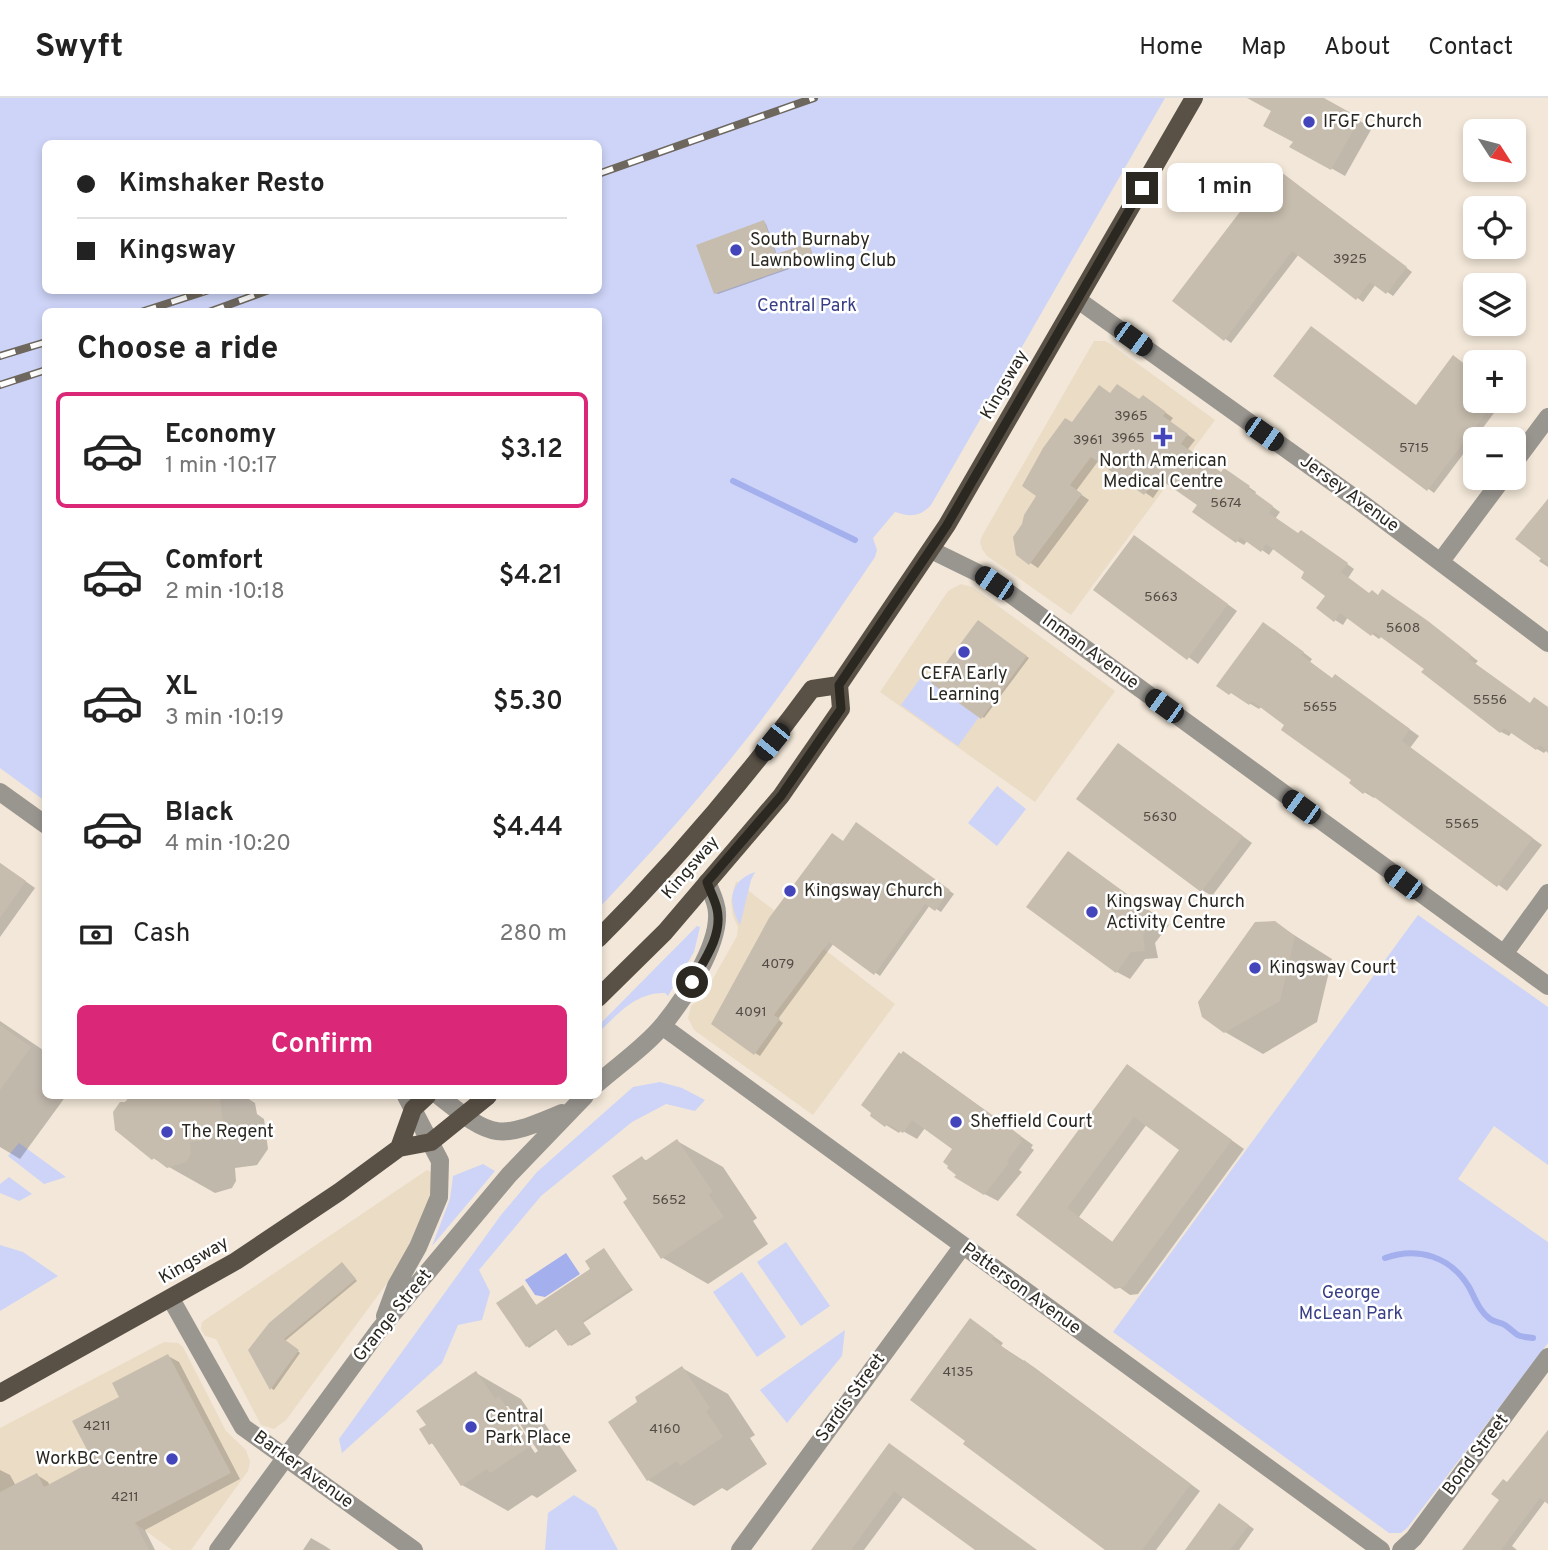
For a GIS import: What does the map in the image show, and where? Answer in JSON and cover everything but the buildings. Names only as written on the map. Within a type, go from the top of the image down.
[{"type":"main road","name":"Kingsway","points":[[602,994],[664,932],[781,796],[841,709],[839,685],[931,550],[1079,300],[1194,98]]},
{"type":"main road","name":"Kingsway","points":[[602,935],[652,885],[715,812],[812,689],[839,685]]},
{"type":"main road","name":"Kingsway","points":[[0,1393],[171,1299],[268,1240],[399,1148],[431,1142],[484,1099]]},
{"type":"main road","points":[[399,1148],[410,1102]]},
{"type":"street","name":"Jersey Avenue","points":[[1079,300],[1441,561],[1548,643]]},
{"type":"street","points":[[1526,447],[1548,417]]},
{"type":"street","points":[[1441,561],[1494,490]]},
{"type":"street","name":"Inman Avenue","points":[[931,550],[978,573],[1009,593],[1548,986]]},
{"type":"street","points":[[0,792],[42,822]]},
{"type":"street","points":[[602,1079],[662,1026],[687,990],[712,946],[718,911],[707,882]]},
{"type":"street","points":[[1504,954],[1548,893]]},
{"type":"street","name":"Patterson Avenue","points":[[662,1026],[1381,1550]]},
{"type":"street","points":[[443,1099],[463,1115],[495,1132],[507,1133],[525,1128],[568,1110]]},
{"type":"street","name":"Grange Street","points":[[218,1550],[379,1331],[509,1175],[581,1099]]},
{"type":"street","points":[[379,1331],[396,1286],[418,1247],[439,1197],[440,1161],[410,1102]]},
{"type":"street","name":"Sardis Street","points":[[740,1550],[962,1247]]},
{"type":"street","name":"Barker Avenue","points":[[171,1299],[243,1427],[414,1550]]},
{"type":"street","name":"Bond Street","points":[[1401,1550],[1413,1538],[1548,1357]]},
{"type":"shaded area","points":[[1094,341],[1105,341],[1112,345],[1215,420],[1071,615],[987,556],[980,542]]},
{"type":"shaded area","points":[[961,584],[972,587],[1115,691],[1035,802],[880,692],[948,591]]},
{"type":"shaded area","points":[[736,881],[895,1004],[813,1115],[694,1030],[688,1018],[691,1006],[702,998],[737,936],[738,927],[731,901]]},
{"type":"shaded area","points":[[427,1170],[431,1172],[431,1195],[426,1215],[393,1275],[286,1420],[274,1429],[261,1425],[216,1339],[205,1336],[201,1329],[202,1322]]},
{"type":"shaded area","points":[[164,1342],[178,1343],[183,1347],[226,1431],[246,1450],[250,1462],[248,1471],[191,1550],[172,1550],[121,1513],[0,1528],[0,1428]]},
{"type":"green space","name":"Central Park","points":[[0,98],[1165,98],[931,505],[914,515],[895,512],[873,538],[877,550],[875,557],[772,706],[699,797],[602,905],[602,308],[42,308],[42,799],[0,768]]},
{"type":"green space","points":[[922,676],[979,717],[958,746],[901,705]]},
{"type":"green space","points":[[997,786],[1026,809],[997,846],[968,823]]},
{"type":"green space","points":[[755,872],[740,925],[733,909],[733,894],[740,881]]},
{"type":"green space","name":"George McLean Park","points":[[1418,915],[1548,1007],[1548,1165],[1494,1126],[1458,1179],[1548,1242],[1548,1343],[1408,1527],[1401,1533],[1389,1533],[1113,1332]]},
{"type":"green space","points":[[697,926],[700,927],[694,952],[668,996],[665,993],[645,996],[621,1011],[602,1029],[602,1022]]},
{"type":"green space","points":[[660,1082],[682,1088],[705,1100],[695,1111],[666,1104],[632,1122],[541,1196],[479,1270],[490,1292],[482,1320],[458,1325],[442,1363],[342,1453],[339,1439],[501,1215],[537,1172],[633,1087]]},
{"type":"green space","points":[[19,1143],[66,1177],[44,1184],[8,1156]]},
{"type":"green space","points":[[483,1164],[495,1171],[432,1246],[450,1199],[453,1176]]},
{"type":"green space","points":[[9,1177],[32,1194],[19,1201],[0,1193],[0,1184]]},
{"type":"green space","points":[[786,1242],[830,1306],[801,1326],[757,1262]]},
{"type":"green space","points":[[0,1245],[23,1252],[58,1276],[0,1311]]},
{"type":"green space","points":[[742,1272],[786,1337],[757,1357],[713,1292]]},
{"type":"green space","points":[[845,1330],[842,1356],[787,1423],[760,1390]]},
{"type":"green space","points":[[574,1495],[596,1509],[618,1550],[545,1550],[548,1513]]},
{"type":"water","points":[[566,1253],[580,1274],[545,1297],[535,1295],[525,1280]]},
{"type":"waterway","points":[[733,481],[855,540]]},
{"type":"waterway","points":[[1385,1258],[1410,1253],[1443,1261],[1462,1277],[1486,1316],[1505,1325],[1519,1336],[1533,1338]]},
{"type":"railway","points":[[602,173],[814,98]]},
{"type":"railway","points":[[153,308],[197,294]]},
{"type":"railway","points":[[220,308],[258,294]]},
{"type":"railway","points":[[0,356],[42,343]]},
{"type":"railway","points":[[0,385],[42,371]]},
{"type":"place","name":"IFGF Church","points":[[1309,122]]},
{"type":"place","name":"South Burnaby Lawnbowling Club","points":[[736,250]]},
{"type":"place","name":"North American Medical Centre","points":[[1163,437]]},
{"type":"place","name":"CEFA Early Learning","points":[[964,652]]},
{"type":"place","name":"Kingsway Church","points":[[790,891]]},
{"type":"place","name":"Kingsway Church Activity Centre","points":[[1092,912]]},
{"type":"place","name":"Kingsway Court","points":[[1255,968]]},
{"type":"place","name":"Sheffield Court","points":[[956,1122]]},
{"type":"place","name":"The Regent","points":[[167,1132]]},
{"type":"place","name":"Central Park Place","points":[[471,1427]]},
{"type":"place","name":"WorkBC Centre","points":[[172,1459]]},
{"type":"route","points":[[692,982],[712,946],[716,929],[718,911],[707,882],[781,796],[841,709],[839,685],[947,525],[1142,188]]}]
